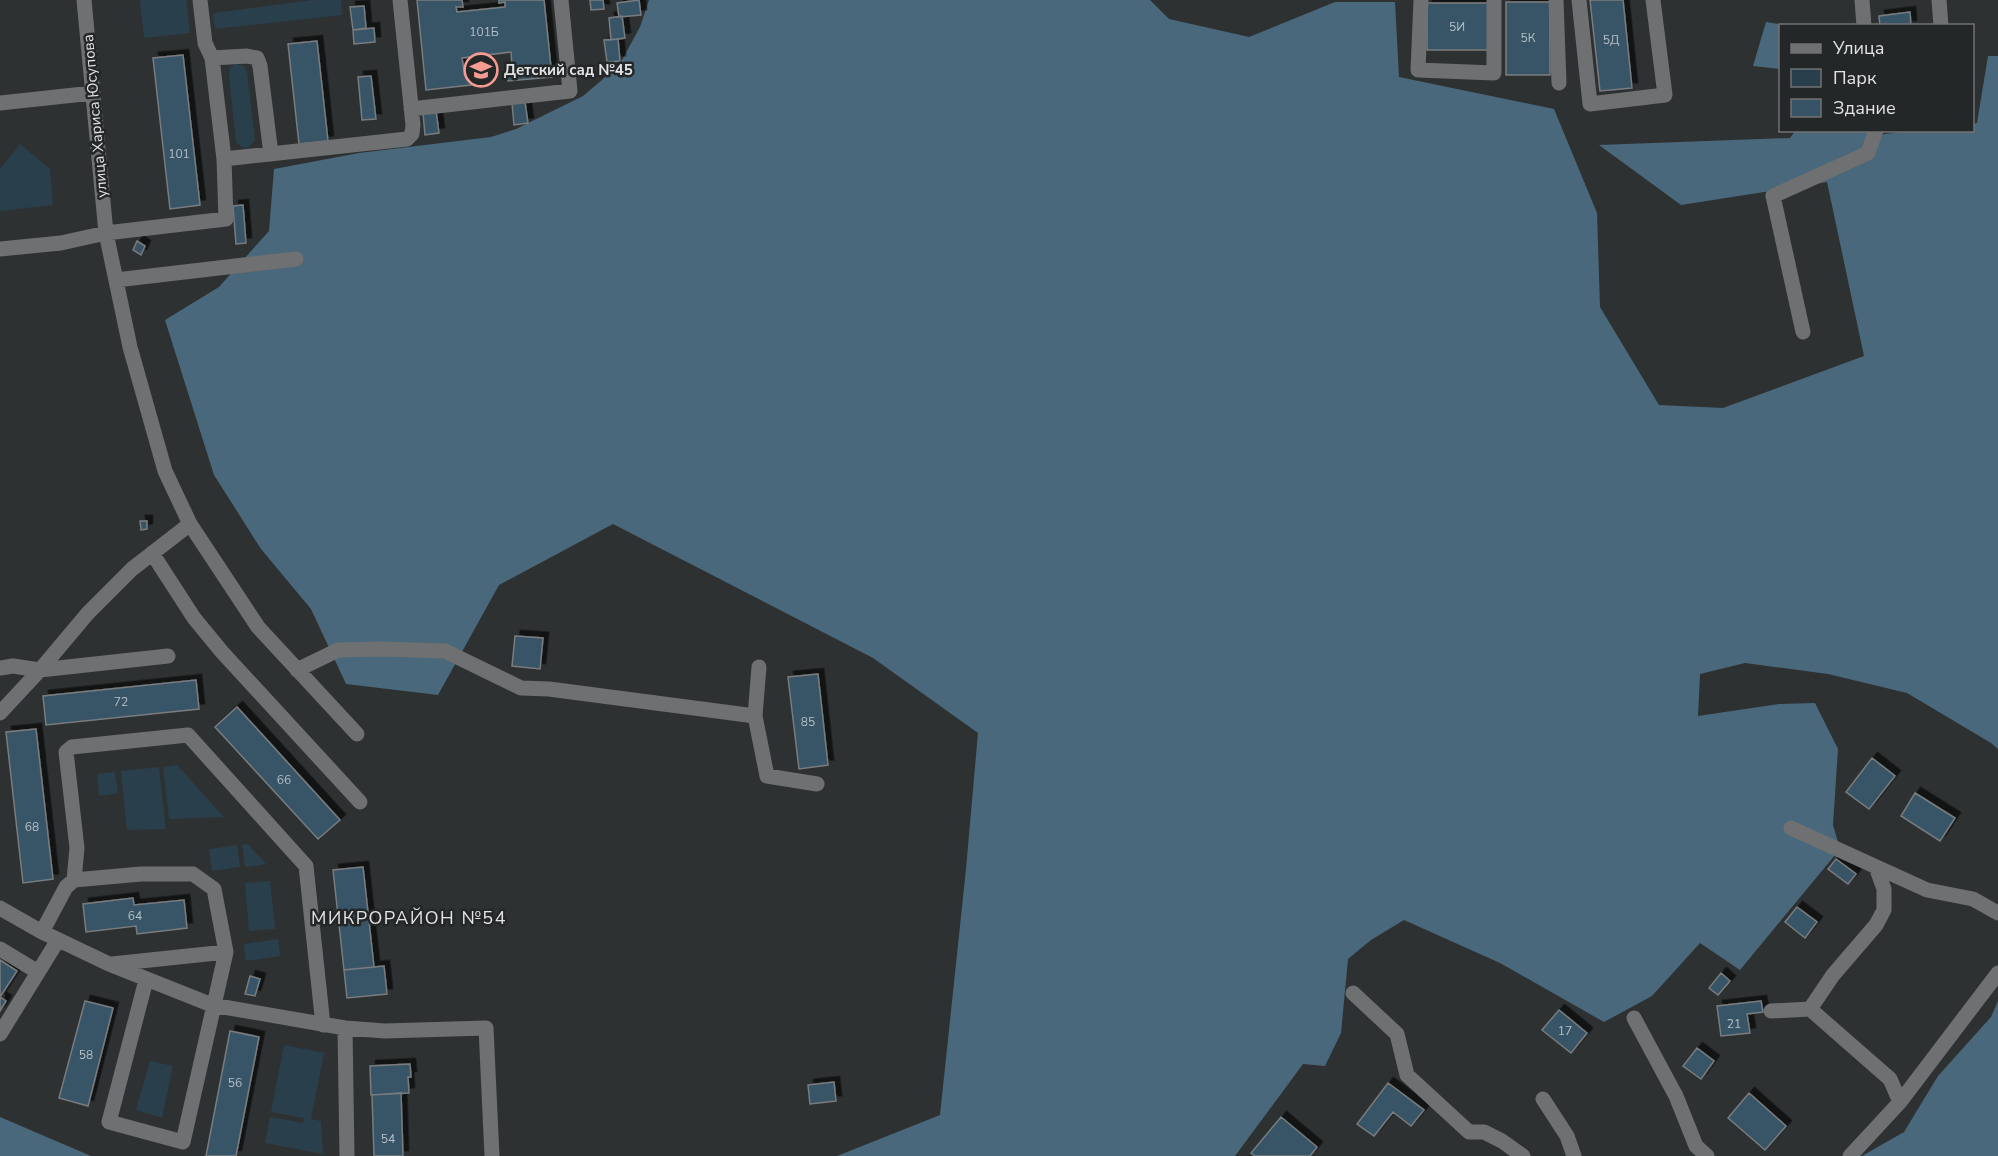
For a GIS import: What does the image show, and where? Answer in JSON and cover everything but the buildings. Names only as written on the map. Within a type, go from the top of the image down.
[{"type":"street","name":"улица Хариса Юсупова","points":[[84,0],[106,233],[130,347],[165,471],[190,524],[258,627],[357,734]]},
{"type":"street","points":[[0,249],[61,243],[106,233],[226,219],[224,159],[212,58],[205,43],[200,0]]},
{"type":"street","points":[[224,159],[407,139],[412,134],[413,125],[400,0]]},
{"type":"street","points":[[411,109],[570,91],[561,0]]},
{"type":"street","points":[[1421,0],[1418,70],[1494,73],[1494,0]]},
{"type":"street","points":[[1556,0],[1559,83]]},
{"type":"street","points":[[1579,0],[1590,104],[1665,95],[1653,0]]},
{"type":"street","points":[[1862,0],[1864,24]]},
{"type":"street","points":[[1939,0],[1941,24]]},
{"type":"street","points":[[212,58],[247,56],[257,58],[260,66],[270,154]]},
{"type":"street","points":[[0,103],[93,93]]},
{"type":"street","points":[[1803,332],[1773,196],[1868,153],[1875,132]]},
{"type":"street","points":[[116,280],[296,259]]},
{"type":"street","points":[[0,713],[88,613],[132,569],[190,524]]},
{"type":"street","points":[[152,553],[194,618],[222,652],[360,802]]},
{"type":"street","points":[[297,670],[338,650],[445,651],[521,688],[549,689],[755,716]]},
{"type":"street","points":[[0,668],[13,666],[40,670],[168,656]]},
{"type":"street","points":[[759,667],[755,716],[767,776],[817,784]]},
{"type":"street","points":[[74,880],[77,848],[66,752],[72,747],[188,735],[306,866],[323,1025]]},
{"type":"street","points":[[1791,828],[1927,890],[1973,899],[1998,913]]},
{"type":"street","points":[[1810,1009],[1833,975],[1876,925],[1884,910],[1884,889],[1876,867]]},
{"type":"street","points":[[42,932],[66,887],[74,880],[141,874],[193,874],[214,889],[225,952],[183,1142],[109,1122],[146,980]]},
{"type":"street","points":[[0,908],[57,940],[146,980],[212,1005],[345,1028],[386,1030],[486,1028],[492,1156]]},
{"type":"street","points":[[0,1034],[57,940]]},
{"type":"street","points":[[0,949],[38,972]]},
{"type":"street","points":[[110,964],[225,952]]},
{"type":"street","points":[[1850,1156],[1900,1102],[1998,973]]},
{"type":"street","points":[[1353,993],[1397,1034],[1407,1075],[1469,1132],[1484,1132],[1523,1156]]},
{"type":"street","points":[[1771,1011],[1810,1009],[1890,1079],[1900,1102]]},
{"type":"street","points":[[1634,1018],[1676,1096],[1696,1146],[1707,1156]]},
{"type":"street","points":[[345,1028],[347,1156]]},
{"type":"street","points":[[1543,1099],[1567,1136],[1574,1156]]},
{"type":"green space","points":[[140,0],[186,0],[190,33],[144,38]]},
{"type":"green space","points":[[313,0],[343,0],[341,2],[342,15],[215,29],[214,13]]},
{"type":"green space","points":[[235,64],[244,66],[247,72],[255,140],[249,147],[243,148],[236,142],[229,75],[230,68]]},
{"type":"green space","points":[[20,144],[50,169],[53,205],[0,211],[0,169]]},
{"type":"green space","points":[[177,765],[224,817],[169,819],[163,767]]},
{"type":"green space","points":[[159,767],[166,829],[127,830],[121,771]]},
{"type":"green space","points":[[115,772],[118,793],[99,796],[97,774]]},
{"type":"green space","points":[[248,844],[266,864],[245,867],[242,845]]},
{"type":"green space","points":[[237,845],[240,867],[212,871],[209,849]]},
{"type":"green space","points":[[270,881],[275,929],[249,931],[245,883]]},
{"type":"green space","points":[[278,939],[280,956],[246,961],[244,944]]},
{"type":"green space","points":[[284,1045],[324,1053],[311,1119],[321,1121],[323,1154],[265,1143],[270,1117],[303,1123],[304,1118],[271,1112]]},
{"type":"green space","points":[[150,1061],[173,1066],[162,1118],[136,1110]]},
{"type":"shaded area","points":[[649,0],[1150,0],[1169,19],[1249,37],[1335,2],[1395,2],[1399,77],[1554,109],[1597,213],[1600,307],[1659,405],[1723,408],[1864,356],[1827,182],[1681,205],[1599,145],[1790,138],[1794,132],[1869,132],[1870,136],[1901,132],[1974,132],[1988,56],[1998,56],[1998,749],[1907,693],[1828,674],[1745,663],[1700,674],[1698,716],[1779,704],[1815,703],[1838,749],[1833,825],[1840,849],[1740,970],[1700,943],[1652,996],[1604,1022],[1500,963],[1404,920],[1371,940],[1348,959],[1341,1033],[1325,1066],[1303,1064],[1235,1156],[837,1156],[940,1115],[978,733],[873,658],[613,524],[499,585],[438,695],[346,684],[311,609],[261,549],[214,475],[165,320],[219,287],[269,231],[274,169],[359,153],[491,137],[516,129],[583,96],[622,60],[640,27]]},
{"type":"shaded area","points":[[1766,22],[1779,24],[1779,69],[1753,66]]},
{"type":"shaded area","points":[[1998,1001],[1998,1156],[1862,1156],[1904,1132],[1938,1076],[1991,1017]]},
{"type":"shaded area","points":[[0,1117],[91,1156],[0,1156]]},
{"type":"place","name":"Детский сад №45","points":[[481,70]]},
{"type":"district","name":"МИКРОРАЙОН №54","points":[[409,918]]}]
